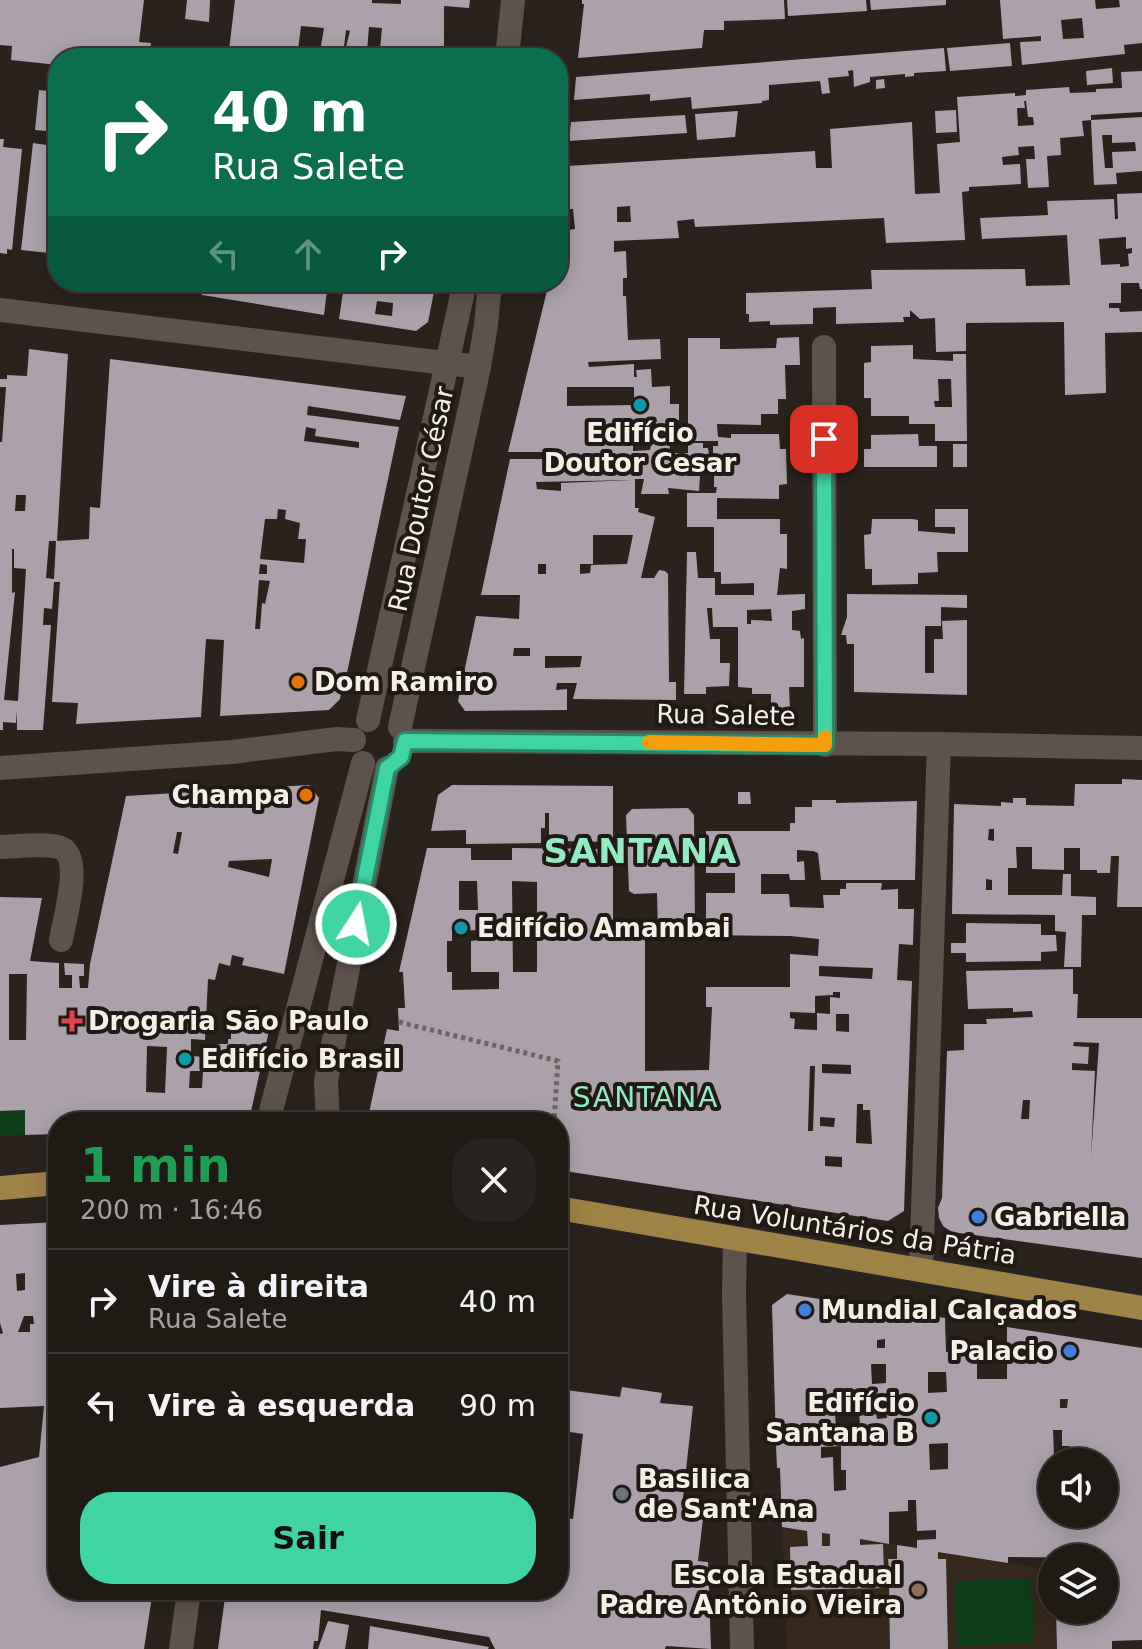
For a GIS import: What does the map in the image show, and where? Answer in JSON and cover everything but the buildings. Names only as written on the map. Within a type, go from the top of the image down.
[{"type":"main road","points":[[0,1188],[48,1184]]},
{"type":"main road","name":"Rua Voluntários da Pátria","points":[[568,1210],[1142,1308]]},
{"type":"street","points":[[508,48],[513,0]]},
{"type":"street","name":"Rua Doutor César","points":[[361,730],[463,292]]},
{"type":"street","name":"Rua Doutor César","points":[[402,734],[479,367],[489,292]]},
{"type":"street","points":[[0,310],[479,367]]},
{"type":"street","points":[[824,347],[825,745]]},
{"type":"street","points":[[0,768],[232,752],[337,739],[384,718],[402,734],[401,757],[387,768],[326,1081],[328,1112]]},
{"type":"street","points":[[361,730],[357,756],[370,767],[387,768]]},
{"type":"street","name":"Rua Salete","points":[[402,734],[825,745],[1142,748]]},
{"type":"street","points":[[921,1269],[939,744]]},
{"type":"street","points":[[271,1112],[363,763]]},
{"type":"street","points":[[0,847],[55,846],[64,849],[71,858],[73,873],[61,940]]},
{"type":"street","points":[[735,1240],[742,1649]]},
{"type":"street","points":[[181,1649],[188,1600]]},
{"type":"path","points":[[399,1022],[558,1061],[555,1112]]},
{"type":"shaded area","name":"Escola Estadual Padre Antônio Vieira","points":[[782,1527],[1038,1568],[1038,1624],[1056,1624],[1057,1649],[787,1649]]},
{"type":"green space","points":[[25,1110],[25,1135],[0,1136],[0,1111]]},
{"type":"green space","points":[[1032,1578],[1034,1643],[957,1646],[955,1581]]},
{"type":"slow traffic","points":[[649,742],[825,745],[825,737]]},
{"type":"place","name":"Edifício Doutor Cesar","points":[[640,405]]},
{"type":"place","name":"Dom Ramiro","points":[[298,682]]},
{"type":"place","name":"Champa","points":[[306,795]]},
{"type":"place","name":"Edifício Amambai","points":[[461,928]]},
{"type":"place","name":"Drogaria São Paulo","points":[[72,1021]]},
{"type":"place","name":"Edifício Brasil","points":[[185,1059]]},
{"type":"place","name":"Gabriella","points":[[978,1217]]},
{"type":"place","name":"Mundial Calçados","points":[[805,1310]]},
{"type":"place","name":"Palacio","points":[[1070,1351]]},
{"type":"place","name":"Edifício Santana B","points":[[931,1418]]},
{"type":"place","name":"Basilica de Sant'Ana","points":[[622,1494]]},
{"type":"place","name":"Escola Estadual Padre Antônio Vieira","points":[[918,1590]]},
{"type":"district","name":"SANTANA","points":[[641,851]]},
{"type":"district","name":"SANTANA","points":[[646,1097]]},
{"type":"route","points":[[356,924],[387,768],[401,757],[405,741],[825,745],[824,439]]}]
